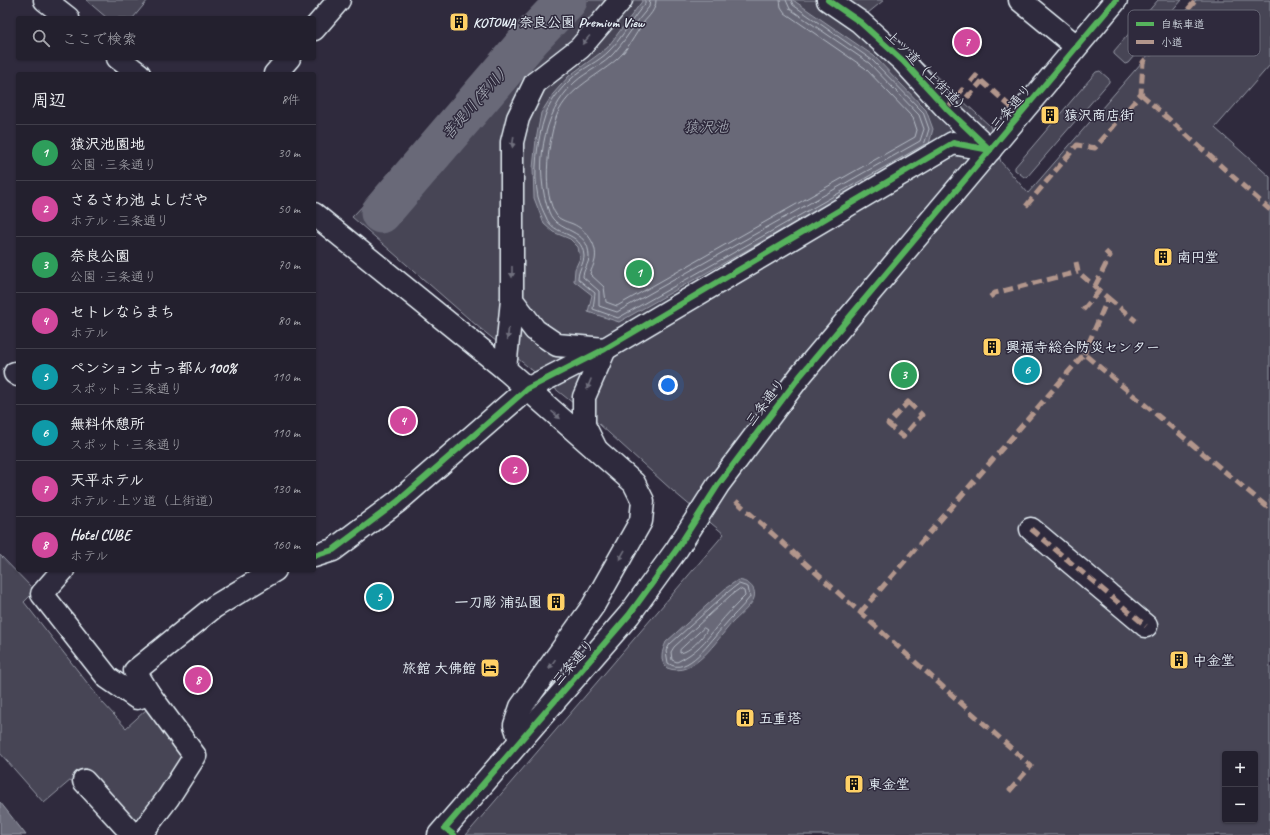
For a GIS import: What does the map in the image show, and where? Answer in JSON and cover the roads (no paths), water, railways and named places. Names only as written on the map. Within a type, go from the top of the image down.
[{"type":"street","points":[[45,0],[65,16]]},
{"type":"street","points":[[316,27],[339,0]]},
{"type":"street","points":[[505,369],[512,300],[512,142],[518,118],[535,83],[580,48],[621,0]]},
{"type":"street","name":"上ツ道（上街道）","points":[[828,0],[860,22],[903,61],[947,109],[990,150]]},
{"type":"street","points":[[1020,0],[1076,46]]},
{"type":"street","name":"三条通り","points":[[446,833],[520,740],[629,615],[677,549],[718,485],[800,376],[1116,0]]},
{"type":"street","points":[[121,60],[136,72]]},
{"type":"street","points":[[277,72],[287,60]]},
{"type":"street","points":[[316,555],[333,550],[397,502],[527,389],[605,349],[954,143],[990,150]]},
{"type":"street","points":[[318,224],[505,369],[634,483],[643,501],[641,521],[593,606],[521,707],[515,725],[520,740]]},
{"type":"street","points":[[512,300],[535,330],[557,344],[605,349]]},
{"type":"street","points":[[597,451],[584,425],[584,397],[605,349]]},
{"type":"street","points":[[1031,529],[1146,626]]},
{"type":"street","points":[[61,572],[42,594],[108,678],[137,698],[149,694]]},
{"type":"street","points":[[140,835],[168,798],[195,756],[149,694],[135,671],[214,607],[272,572]]},
{"type":"street","points":[[84,781],[133,835]]},
{"type":"water","name":"猿沢池","points":[[643,0],[793,0],[874,56],[926,110],[933,129],[928,148],[619,322],[588,312],[592,295],[574,281],[575,269],[580,258],[578,247],[570,239],[553,232],[544,224],[534,198],[533,168],[541,113],[553,94],[569,76],[607,48]]},
{"type":"water","points":[[738,580],[748,583],[753,588],[755,594],[751,604],[732,623],[704,656],[695,663],[686,668],[677,670],[667,668],[662,659],[662,652],[666,642],[726,588]]},
{"type":"water","points":[[0,802],[26,835],[0,835]]},
{"type":"waterway","name":"菩提川(率川)","points":[[381,213],[530,39],[567,0]]},
{"type":"place","name":"KOTOWA 奈良公園 Premium View","points":[[459,22]]},
{"type":"place","name":"天平ホテル","points":[[967,42]]},
{"type":"place","name":"猿沢商店街","points":[[1050,115]]},
{"type":"place","name":"南円堂","points":[[1163,257]]},
{"type":"place","name":"猿沢池園地","points":[[639,273]]},
{"type":"place","name":"興福寺総合防災センター","points":[[992,347]]},
{"type":"place","name":"無料休憩所","points":[[1027,370]]},
{"type":"place","name":"奈良公園","points":[[904,375]]},
{"type":"place","name":"セトレならまち","points":[[403,421]]},
{"type":"place","name":"さるさわ池 よしだや","points":[[514,470]]},
{"type":"place","name":"ペンション 古っ都ん100%","points":[[379,597]]},
{"type":"place","name":"一刀彫 浦弘園","points":[[556,602]]},
{"type":"place","name":"中金堂","points":[[1179,660]]},
{"type":"place","name":"旅館 大佛館","points":[[490,668]]},
{"type":"place","name":"Hotel CUBE","points":[[198,680]]},
{"type":"place","name":"五重塔","points":[[745,718]]},
{"type":"place","name":"東金堂","points":[[854,784]]}]
